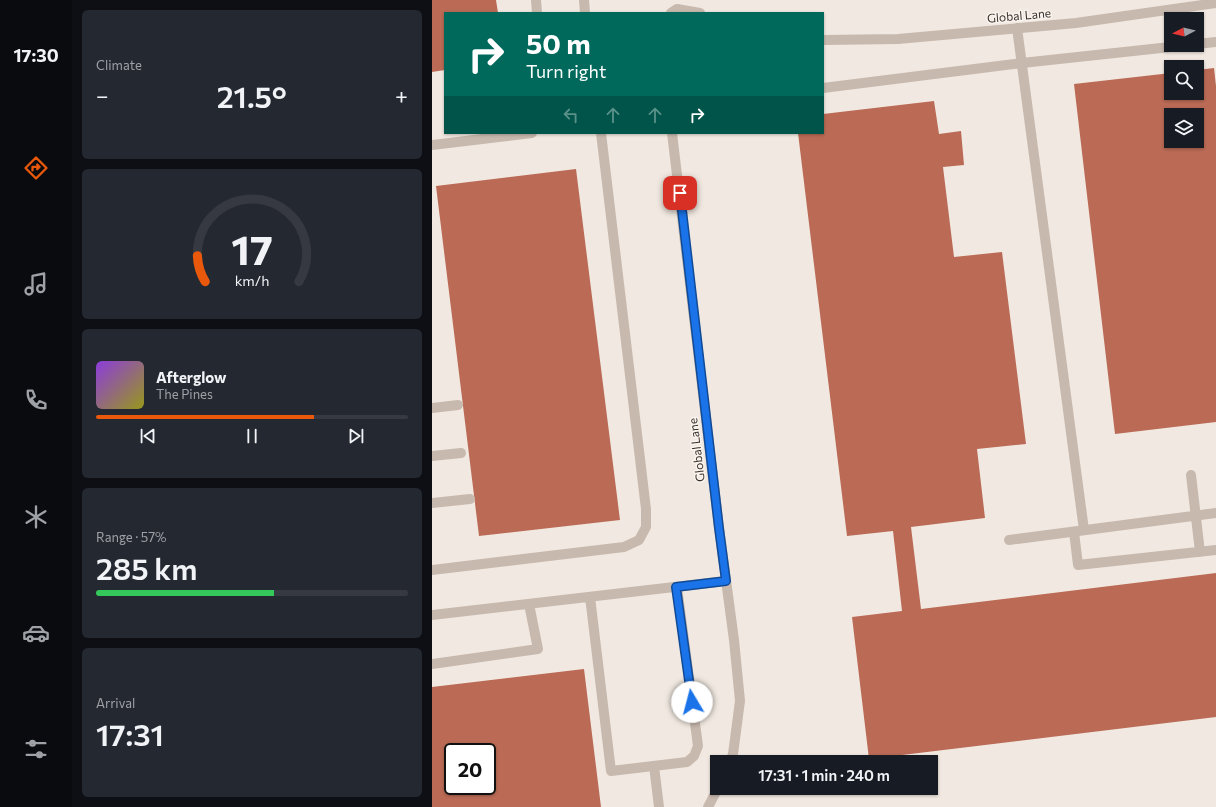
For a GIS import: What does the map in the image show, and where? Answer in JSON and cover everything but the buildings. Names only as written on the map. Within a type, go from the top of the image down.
[{"type":"street","points":[[536,0],[537,12]]},
{"type":"street","points":[[584,0],[585,12]]},
{"type":"street","name":"Global Lane","points":[[824,40],[898,39],[1076,23],[1216,3]]},
{"type":"street","points":[[672,12],[677,9],[694,12]]},
{"type":"street","points":[[1017,28],[1079,531],[1078,565],[1216,550]]},
{"type":"street","points":[[1204,43],[1216,42]]},
{"type":"street","points":[[824,88],[1022,63],[1164,48]]},
{"type":"street","points":[[432,145],[524,134]]},
{"type":"street","points":[[432,570],[624,547],[640,540],[646,527],[645,501],[601,134]]},
{"type":"street","name":"Global Lane","points":[[672,134],[740,700],[733,755]]},
{"type":"street","points":[[432,408],[458,405]]},
{"type":"street","points":[[432,456],[461,452]]},
{"type":"street","points":[[1191,475],[1200,552]]},
{"type":"street","points":[[432,503],[470,499]]},
{"type":"street","points":[[1009,540],[1216,513]]},
{"type":"street","points":[[432,616],[726,581]]},
{"type":"street","points":[[590,597],[611,771],[654,766],[687,762],[694,756],[698,746],[676,587]]},
{"type":"street","points":[[432,664],[538,649],[529,604]]},
{"type":"street","points":[[654,766],[659,807]]},
{"type":"street","points":[[708,807],[714,795]]},
{"type":"route","points":[[680,193],[726,581],[676,587],[692,702]]}]
